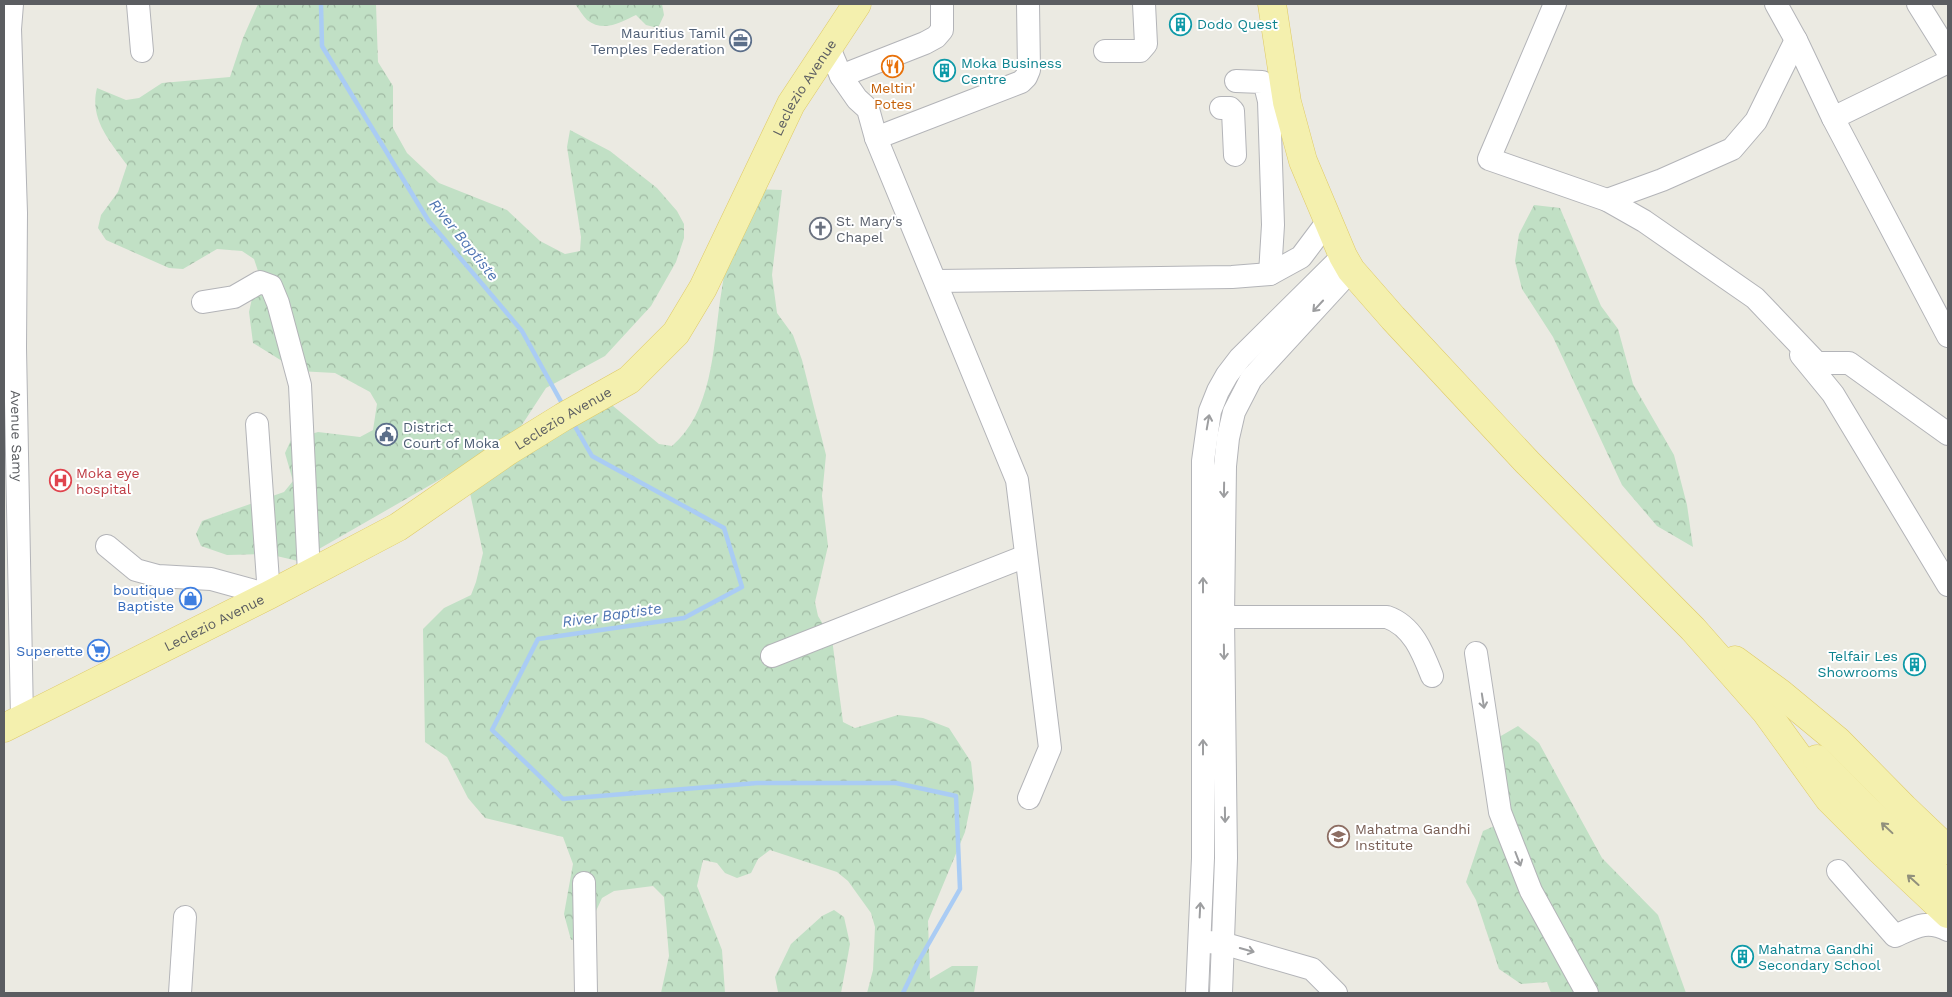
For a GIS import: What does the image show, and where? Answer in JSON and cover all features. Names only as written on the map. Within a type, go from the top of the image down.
[{"type":"main road","name":"Leclezio Avenue","points":[[13,723],[269,595],[398,527],[508,451],[629,380],[676,333],[703,288],[791,104],[830,48],[857,4]]},
{"type":"main road","points":[[1272,4],[1287,102],[1303,161],[1347,263],[1393,318],[1527,462],[1693,629],[1773,703],[1824,765],[1866,809],[1948,885]]},
{"type":"main road","points":[[1773,703],[1852,737],[1948,825]]},
{"type":"main road","points":[[1773,703],[1838,741],[1948,850]]},
{"type":"main road","points":[[1773,703],[1829,799],[1948,914]]},
{"type":"street","name":"Avenue Samy","points":[[12,4],[10,29],[9,348],[13,723]]},
{"type":"street","points":[[138,4],[142,51]]},
{"type":"street","points":[[840,76],[936,37],[942,30],[942,4]]},
{"type":"street","points":[[876,138],[1021,82],[1029,70],[1028,4]]},
{"type":"street","points":[[1105,51],[1140,51],[1144,48],[1146,44],[1144,4]]},
{"type":"street","points":[[1555,4],[1489,159],[1607,200],[1644,221],[1755,298],[1817,363],[1849,363],[1948,434]]},
{"type":"street","points":[[1776,4],[1796,40],[1832,118],[1948,336]]},
{"type":"street","points":[[1918,4],[1948,52]]},
{"type":"street","points":[[1607,200],[1662,180],[1732,149],[1756,121],[1796,40]]},
{"type":"street","points":[[830,48],[840,76],[863,104],[1017,480],[1050,748],[1029,798]]},
{"type":"street","points":[[1832,118],[1948,62]]},
{"type":"street","points":[[1236,81],[1258,81],[1264,84],[1269,101],[1273,225],[1270,274]]},
{"type":"street","points":[[1221,108],[1230,108],[1233,111],[1235,152],[1271,148]]},
{"type":"street","points":[[936,281],[1232,277],[1270,274],[1302,257],[1328,221]]},
{"type":"street","points":[[1221,993],[1226,858],[1223,617],[1225,466],[1228,438],[1234,412],[1251,379],[1347,263]]},
{"type":"street","points":[[1197,993],[1203,858],[1203,461],[1210,411],[1218,391],[1240,358],[1347,263]]},
{"type":"street","points":[[202,302],[234,297],[260,282],[271,286],[289,341],[300,385],[309,574]]},
{"type":"street","points":[[1755,298],[1833,394],[1948,586]]},
{"type":"street","points":[[107,546],[136,570],[158,576],[211,579],[269,595],[257,424]]},
{"type":"street","points":[[772,656],[1026,556]]},
{"type":"street","points":[[1223,617],[1387,617],[1397,621],[1409,631],[1423,652],[1432,676]]},
{"type":"street","points":[[1476,653],[1500,812],[1531,891],[1587,993]]},
{"type":"street","points":[[1838,871],[1895,936],[1916,926],[1935,924],[1948,930]]},
{"type":"street","points":[[584,883],[586,993]]},
{"type":"street","points":[[180,993],[185,917]]},
{"type":"street","points":[[1199,942],[1222,944],[1312,969],[1336,993]]},
{"type":"green space","points":[[258,4],[376,4],[378,62],[393,86],[393,128],[407,153],[439,183],[507,210],[540,241],[565,254],[580,251],[581,237],[567,147],[570,130],[610,151],[657,188],[677,211],[684,224],[684,238],[676,262],[651,306],[605,356],[546,388],[514,437],[298,561],[268,554],[227,555],[201,546],[196,534],[202,521],[284,492],[293,481],[285,453],[291,440],[318,432],[360,437],[373,430],[377,404],[370,392],[335,373],[298,371],[253,343],[249,312],[258,271],[254,259],[242,251],[217,249],[183,269],[169,268],[106,240],[98,228],[101,215],[118,192],[127,165],[98,120],[95,99],[97,88],[126,100],[139,98],[162,83],[230,77],[243,38]]},
{"type":"green space","points":[[575,4],[662,4],[664,15],[658,28],[646,25],[636,15],[612,25],[600,26],[587,20]]},
{"type":"green space","points":[[756,189],[782,190],[772,275],[777,313],[793,335],[802,360],[826,455],[822,496],[828,546],[815,602],[818,616],[832,639],[843,722],[855,728],[898,715],[923,718],[949,728],[971,762],[974,789],[965,832],[928,921],[930,979],[952,966],[978,966],[974,993],[867,993],[873,970],[875,927],[871,913],[848,881],[837,872],[770,850],[758,859],[751,873],[737,878],[725,873],[717,863],[703,860],[697,886],[722,950],[725,993],[661,993],[669,956],[664,897],[653,886],[614,891],[602,898],[584,937],[571,940],[564,914],[573,864],[563,837],[485,818],[468,798],[447,757],[425,742],[423,629],[444,608],[471,595],[483,553],[467,479],[607,401],[659,444],[672,446],[685,432],[695,416],[703,398],[708,379],[735,203]]},
{"type":"green space","points":[[1534,205],[1560,208],[1601,306],[1618,329],[1633,384],[1674,455],[1687,505],[1693,547],[1657,526],[1622,485],[1553,337],[1522,289],[1515,261],[1519,234]]},
{"type":"green space","points":[[1518,726],[1539,743],[1602,858],[1658,915],[1686,993],[1551,993],[1547,982],[1521,984],[1499,969],[1476,900],[1466,882],[1483,831],[1508,820],[1494,740]]},
{"type":"green space","points":[[834,910],[844,917],[850,944],[841,993],[778,992],[775,977],[791,944],[822,916]]},
{"type":"waterway","name":"River Baptiste","points":[[321,4],[322,46],[428,220],[522,331],[564,407]]},
{"type":"waterway","name":"River Baptiste","points":[[573,423],[592,456],[724,528],[742,587],[684,618],[538,639],[492,730],[563,799],[757,783],[896,783],[956,796],[960,889],[917,964],[903,993]]},
{"type":"place","name":"Dodo Quest","points":[[1181,24]]},
{"type":"place","name":"Mauritius Tamil Temples Federation","points":[[741,41]]},
{"type":"place","name":"Meltin' Potes","points":[[893,66]]},
{"type":"place","name":"Moka Business Centre","points":[[945,71]]},
{"type":"place","name":"St. Mary's Chapel","points":[[820,229]]},
{"type":"place","name":"District Court of Moka","points":[[387,435]]},
{"type":"place","name":"Moka eye hospital","points":[[60,481]]},
{"type":"place","name":"boutique Baptiste","points":[[190,598]]},
{"type":"place","name":"Superette","points":[[99,651]]},
{"type":"place","name":"Telfair Les Showrooms","points":[[1914,664]]},
{"type":"place","name":"Mahatma Gandhi Institute","points":[[1339,837]]},
{"type":"place","name":"Mahatma Gandhi Secondary School","points":[[1742,957]]}]
